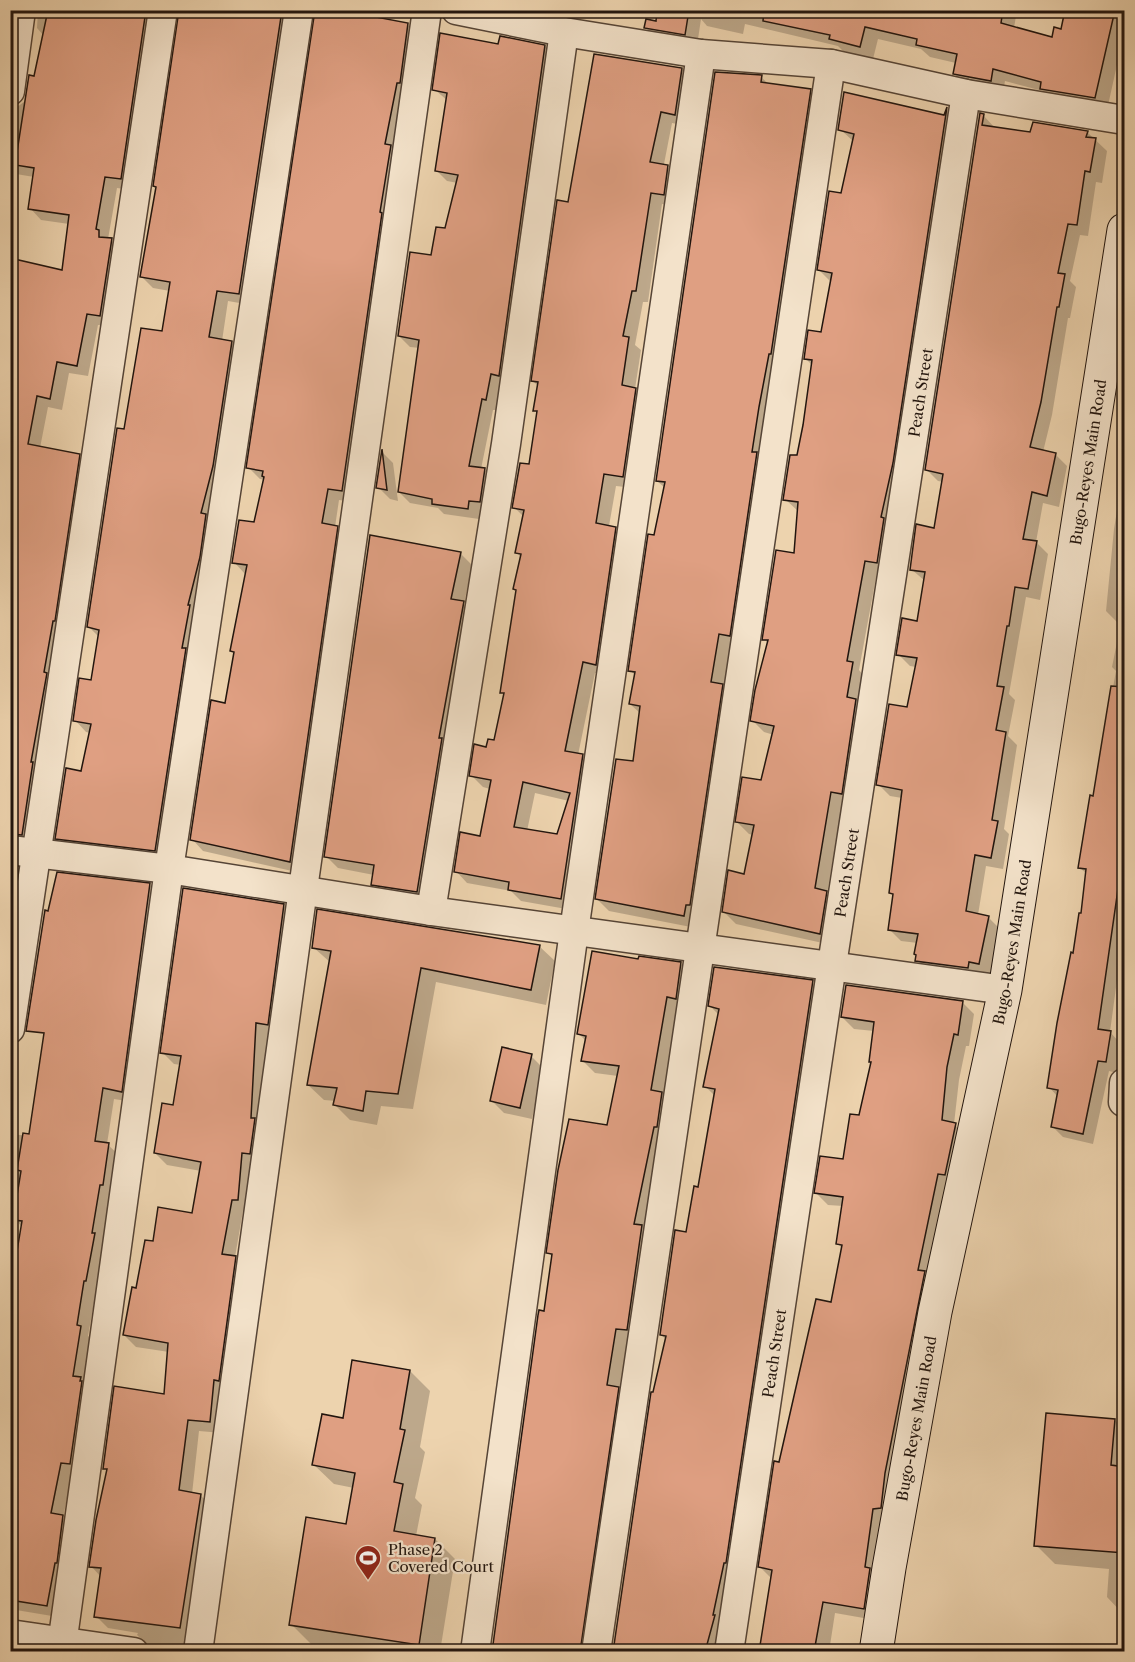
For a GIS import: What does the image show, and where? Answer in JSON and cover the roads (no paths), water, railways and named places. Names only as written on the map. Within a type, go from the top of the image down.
[{"type":"street","points":[[10,91],[21,10]]},
{"type":"street","points":[[10,1029],[24,852],[163,10]]},
{"type":"street","points":[[62,1646],[169,869],[299,10]]},
{"type":"street","points":[[198,1652],[427,10]]},
{"type":"street","points":[[456,10],[564,32],[701,54],[831,64],[966,94],[1125,120]]},
{"type":"street","points":[[431,911],[506,444],[564,32]]},
{"type":"street","points":[[475,1652],[574,931],[701,54]]},
{"type":"street","points":[[596,1652],[831,64]]},
{"type":"street","name":"Peach Street","points":[[729,1652],[966,94]]},
{"type":"street","name":"Bugo-Reyes Main Road","points":[[876,1652],[935,1312],[1005,990],[1120,284],[1124,238]]},
{"type":"street","points":[[24,852],[169,869],[431,911],[700,950],[832,965],[1005,990]]},
{"type":"street","points":[[10,1634],[62,1646],[134,1652]]},
{"type":"place","name":"Phase 2 Covered Court","points":[[368,1581]]}]
